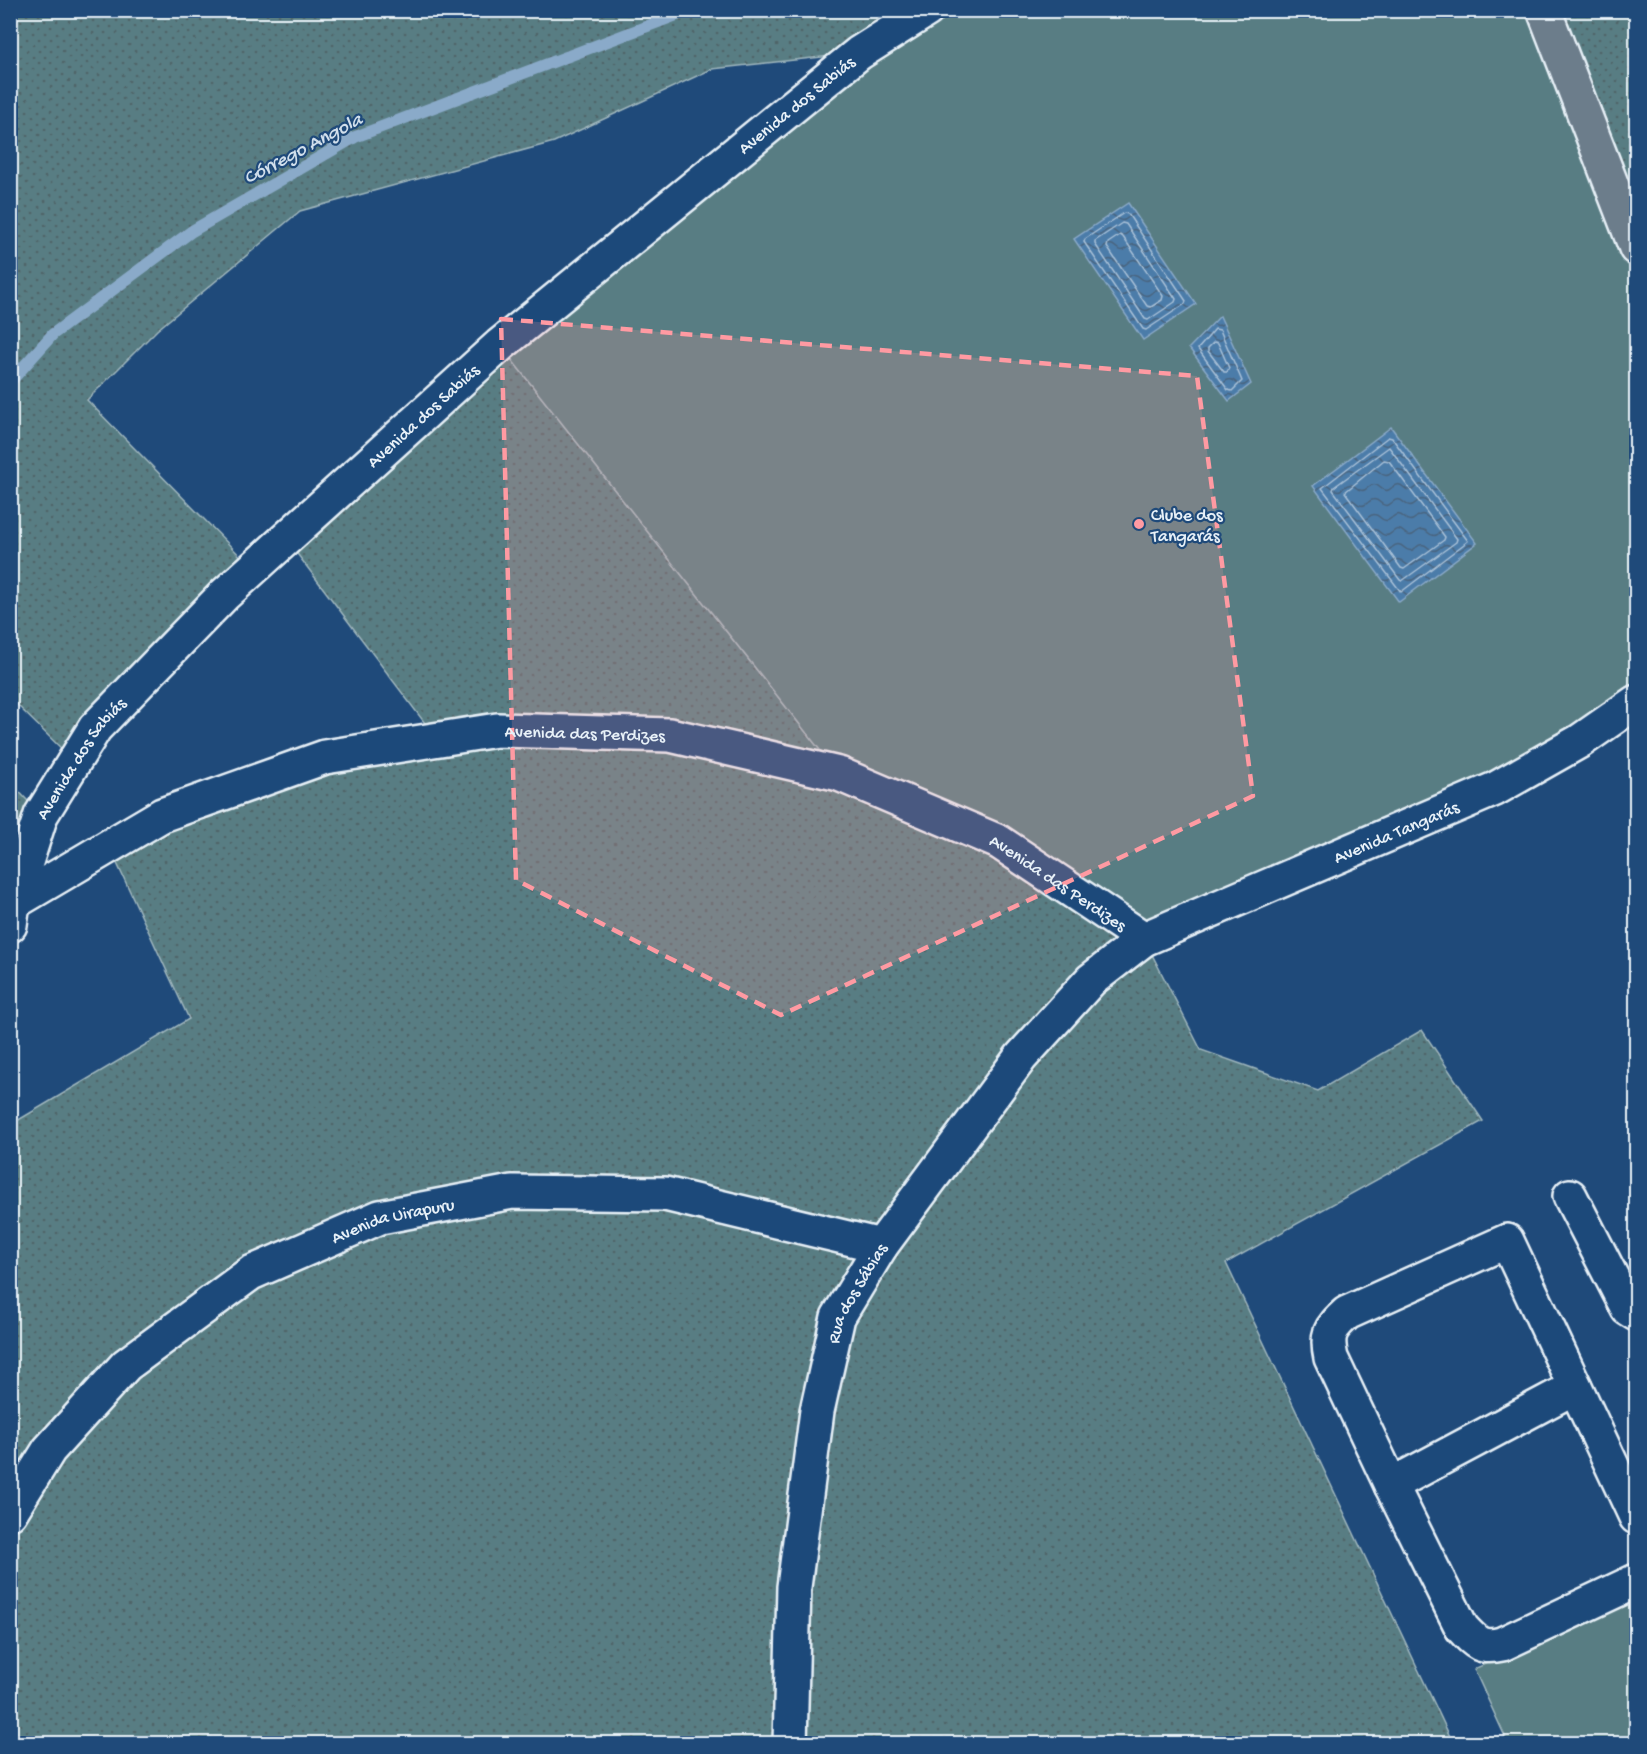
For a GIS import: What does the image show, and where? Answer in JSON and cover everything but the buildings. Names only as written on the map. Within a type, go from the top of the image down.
[{"type":"main road","points":[[1544,10],[1636,248]]},
{"type":"street","name":"Avenida dos Sabiás","points":[[12,914],[41,815],[95,728],[224,595],[500,345],[859,53],[927,10]]},
{"type":"street","name":"Avenida Tangarás","points":[[1144,939],[1495,789],[1580,741],[1636,702]]},
{"type":"street","name":"Avenida das Perdizes","points":[[12,914],[162,815],[325,757],[497,730],[670,735],[839,774],[999,842],[1144,939]]},
{"type":"street","name":"Rua dos Sábias","points":[[790,1743],[794,1587],[817,1411],[838,1317],[881,1246],[1021,1057],[1091,980],[1144,939]]},
{"type":"street","name":"Avenida Uirapuru","points":[[10,1513],[49,1450],[126,1365],[251,1274],[380,1217],[512,1192],[665,1194],[881,1246]]},
{"type":"street","points":[[1570,1196],[1628,1309],[1636,1314]]},
{"type":"street","points":[[1636,1517],[1507,1241],[1347,1314],[1334,1324],[1327,1340],[1331,1358],[1390,1485],[1462,1628],[1475,1642],[1488,1647],[1502,1644],[1636,1581]]},
{"type":"street","points":[[1390,1485],[1575,1387]]},
{"type":"highlighted area","points":[[501,319],[1197,376],[1253,796],[781,1015],[516,880]]},
{"type":"green space","points":[[10,11],[927,11],[859,53],[712,69],[554,142],[300,211],[157,330],[87,400],[253,569],[74,761],[11,699]]},
{"type":"green space","name":"Clube dos Tangarás","points":[[927,11],[1544,11],[1636,248],[1636,702],[1579,741],[1144,939],[839,774],[500,345]]},
{"type":"green space","points":[[1562,11],[1636,11],[1636,200]]},
{"type":"green space","points":[[500,345],[839,774],[1144,939],[1201,1050],[1318,1091],[1422,1030],[1483,1121],[1226,1263],[1453,1743],[11,1743],[10,1125],[189,1019],[109,846],[162,815],[437,739],[286,539]]},
{"type":"green space","points":[[11,783],[41,815],[11,925]]},
{"type":"green space","points":[[1636,1596],[1636,1743],[1508,1743],[1474,1669]]},
{"type":"water","points":[[1128,203],[1196,304],[1143,340],[1074,239]]},
{"type":"water","points":[[1220,316],[1251,384],[1229,401],[1189,348]]},
{"type":"water","points":[[1391,427],[1477,543],[1399,602],[1313,486]]},
{"type":"waterway","name":"Córrego Angola","points":[[10,382],[53,334],[192,231],[355,137],[690,10]]},
{"type":"place","name":"Clube dos Tangarás","points":[[1139,524]]}]
